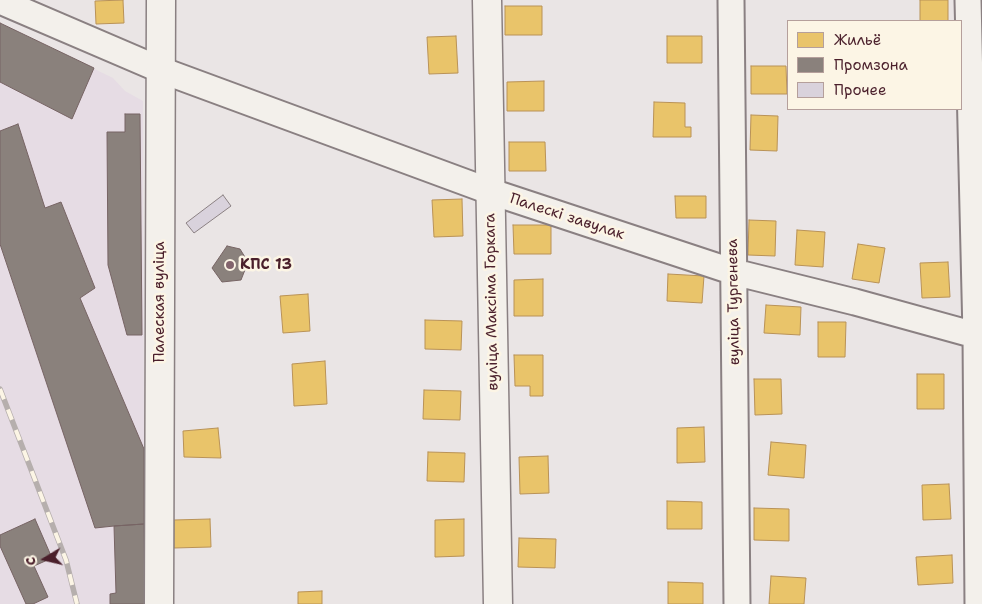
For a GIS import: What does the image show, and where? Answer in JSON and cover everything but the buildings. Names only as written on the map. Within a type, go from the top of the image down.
[{"type":"main road","name":"Палеская вуліца","points":[[159,604],[161,0]]},
{"type":"main road","name":"вуліца Максіма Горкага","points":[[487,0],[498,604]]},
{"type":"street","name":"вуліца Тургенева","points":[[731,0],[737,604]]},
{"type":"street","points":[[968,0],[979,336],[978,604]]},
{"type":"street","name":"Палескі завулак","points":[[0,1],[161,70],[490,191],[734,272],[855,302],[979,336]]},
{"type":"shaded area","points":[[0,23],[113,78],[125,91],[143,101],[145,604],[0,604]]},
{"type":"railway","points":[[0,389],[66,560],[77,604]]},
{"type":"place","name":"КПС 13","points":[[230,265]]}]
